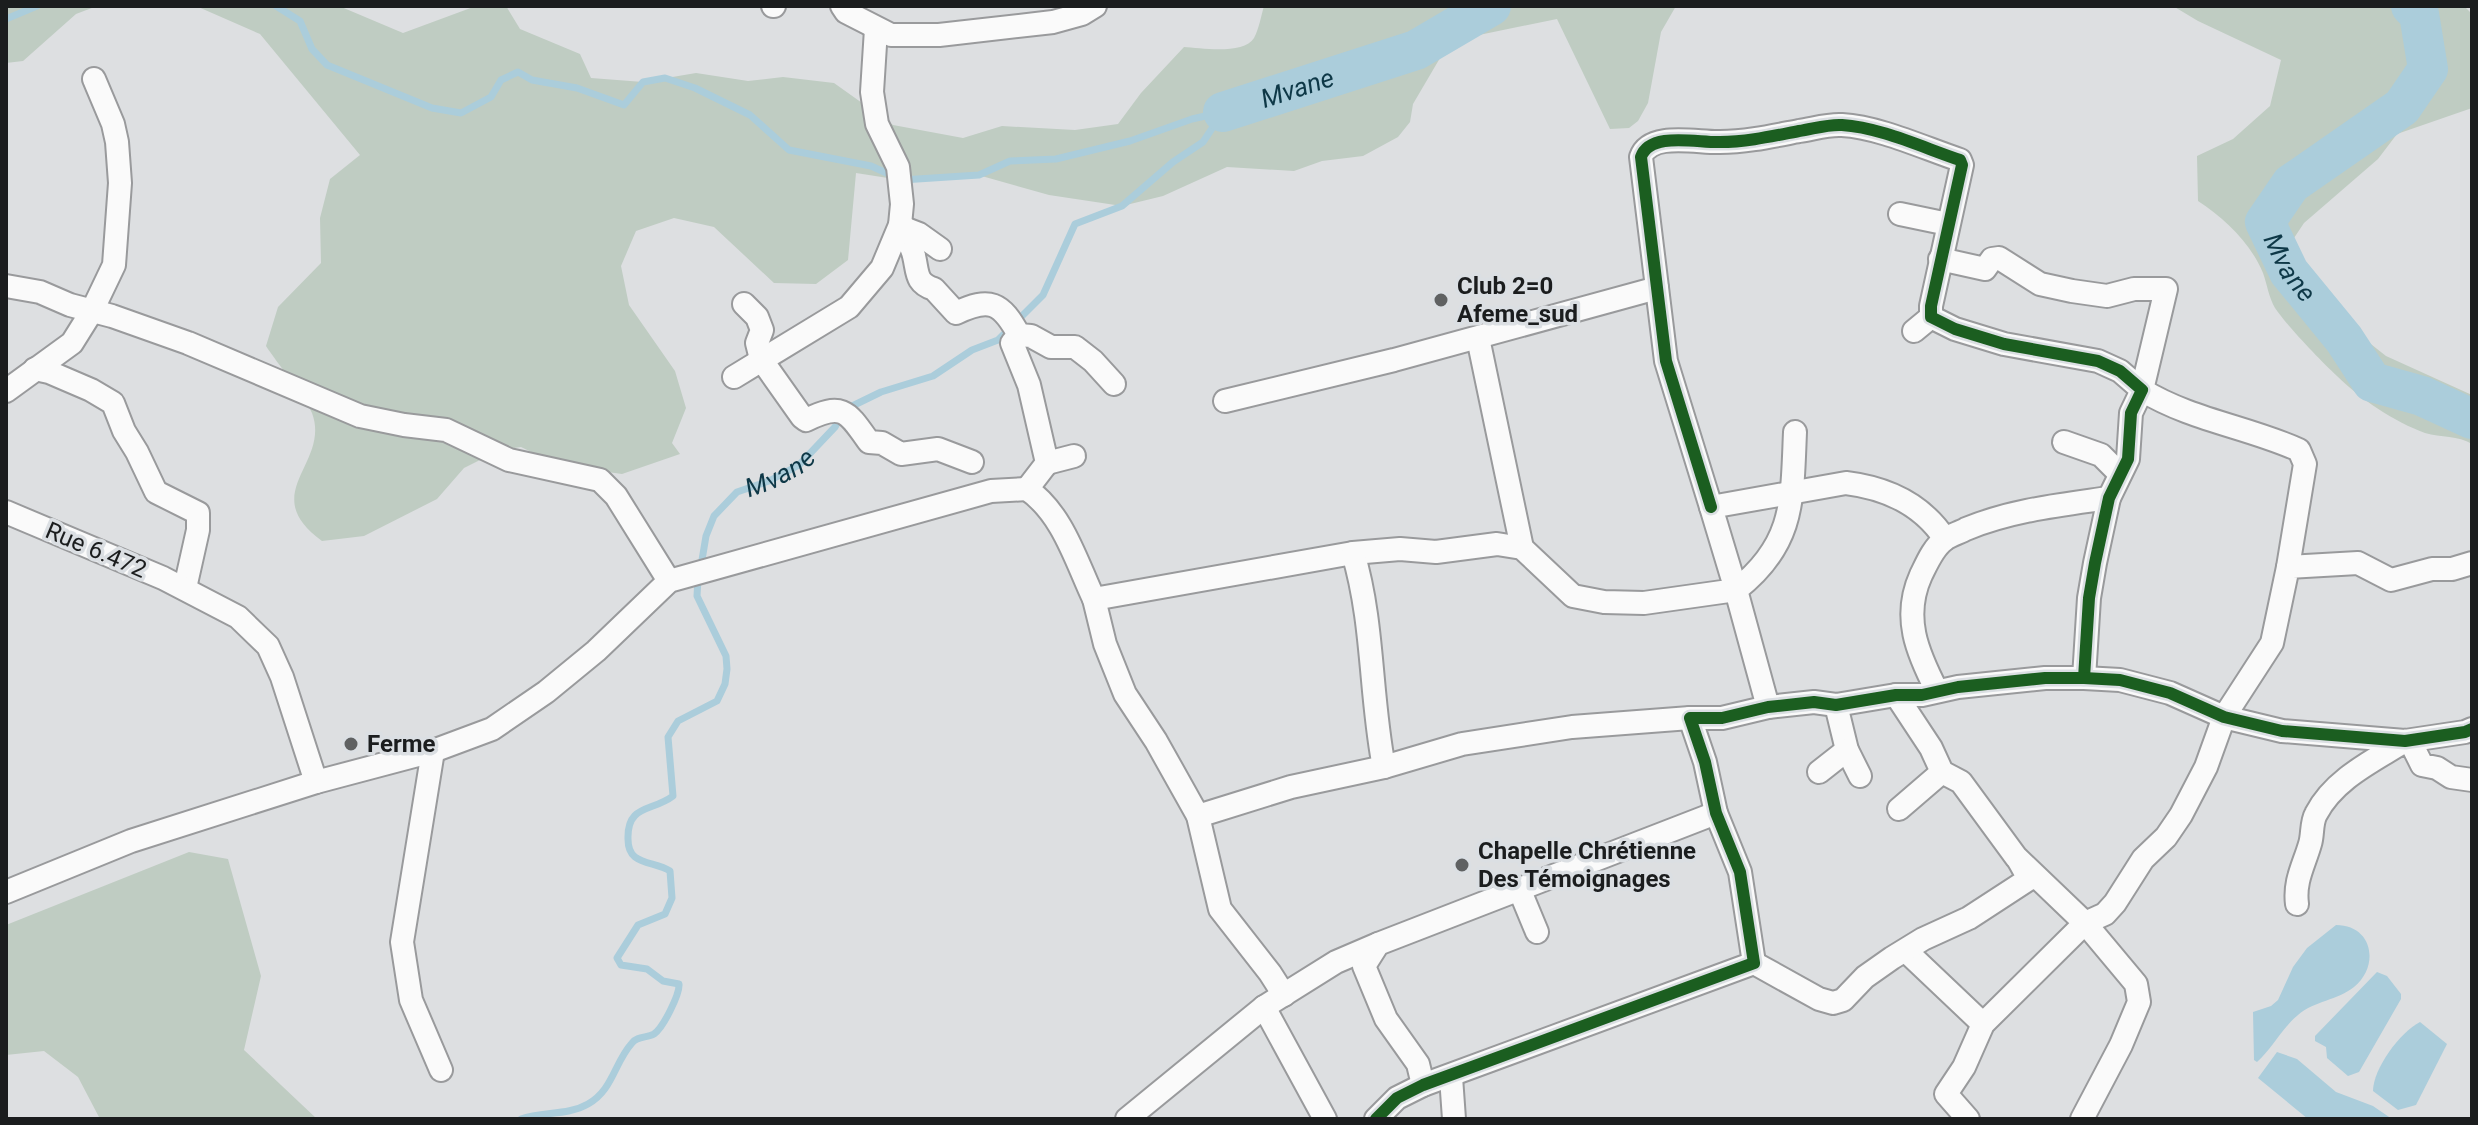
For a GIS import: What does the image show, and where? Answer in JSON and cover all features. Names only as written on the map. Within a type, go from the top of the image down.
[{"type":"street","points":[[842,6],[846,12],[891,35],[939,35],[1053,22],[1082,14],[1095,6]]},
{"type":"street","points":[[876,29],[872,92],[877,124],[893,151],[898,167],[903,227],[915,258],[914,268],[919,280],[934,289],[956,313],[977,303],[994,305],[1010,319],[1019,335]]},
{"type":"street","points":[[6,391],[72,343],[92,311],[114,265],[118,156],[113,124],[94,79]]},
{"type":"street","points":[[1768,707],[1666,361],[1641,157],[1650,144],[1758,139],[1840,125],[1862,128],[1963,162],[1931,306],[1923,324],[1955,329],[2004,344],[2098,361],[2120,371],[2168,406],[2269,436],[2299,450],[2305,464],[2272,643],[2224,717],[2206,767],[2166,837],[2143,859],[2105,914],[2085,923],[1983,1024],[1964,1067],[1946,1094],[1968,1119]]},
{"type":"street","points":[[1900,214],[1948,224]]},
{"type":"street","points":[[903,227],[940,249]]},
{"type":"street","points":[[734,377],[849,307],[882,268],[903,227]]},
{"type":"street","points":[[1940,259],[1985,269],[1992,259],[1999,258],[2040,284],[2107,296],[2134,289],[2166,289],[2142,390],[2131,413],[2128,459],[2109,498],[2089,598],[2084,678]]},
{"type":"street","points":[[72,343],[70,305],[80,290],[110,276]]},
{"type":"street","points":[[6,286],[40,292],[70,305],[188,343],[360,416],[446,430],[509,460],[600,480],[616,496],[669,581]]},
{"type":"street","points":[[1225,401],[1478,338],[1657,288]]},
{"type":"street","points":[[744,304],[757,317],[762,330],[757,343],[761,359],[781,391],[806,420],[827,410],[839,410],[850,415],[869,442],[882,443],[901,454],[938,449],[972,462]]},
{"type":"street","points":[[1019,335],[1031,336],[1051,347],[1075,347],[1114,384]]},
{"type":"street","points":[[1019,335],[1012,343],[1029,385],[1047,463]]},
{"type":"street","points":[[1478,338],[1522,548]]},
{"type":"street","points":[[35,369],[49,372],[113,403],[156,492],[198,513],[198,530],[185,588]]},
{"type":"street","points":[[1094,599],[1353,553],[1400,549],[1436,552],[1497,544],[1522,548],[1573,596],[1604,602],[1644,603],[1736,590],[1754,575],[1782,536],[1792,494],[1795,432]]},
{"type":"street","points":[[2101,455],[2129,438]]},
{"type":"street","points":[[2064,442],[2101,455],[2120,474]]},
{"type":"street","points":[[1027,489],[1047,463],[1074,456]]},
{"type":"street","points":[[1711,507],[1846,483],[1913,504],[1935,523],[1945,539]]},
{"type":"street","points":[[6,892],[131,841],[316,782],[433,751],[492,729],[546,692],[596,651],[669,581],[991,491],[1027,489],[1039,497],[1056,519],[1094,599],[1105,644],[1125,694],[1156,741],[1198,816],[1220,909],[1284,995]]},
{"type":"street","points":[[1937,691],[1921,660],[1910,617],[1914,593],[1934,551],[1945,539],[1980,523],[2022,511],[2109,498]]},
{"type":"street","name":"Rue 6.472","points":[[6,512],[151,579],[185,588],[238,617],[268,646],[297,720],[316,782]]},
{"type":"street","points":[[1353,553],[1368,619],[1377,731],[1384,767]]},
{"type":"street","points":[[2288,567],[2358,563],[2391,580],[2472,563]]},
{"type":"street","points":[[1198,816],[1291,787],[1384,767],[1462,744],[1572,727],[1722,718],[1768,707],[1814,702],[1836,705],[2045,678],[2120,680],[2170,693],[2224,717],[2282,731],[2405,741],[2472,729]]},
{"type":"street","points":[[1376,1119],[1397,1098],[1423,1085],[1754,963],[1819,999],[1833,1003],[1843,1000],[1865,977],[1923,939],[1969,918],[2029,879],[1961,782],[1942,772],[1931,748],[1896,695]]},
{"type":"street","points":[[1836,705],[1847,750],[1860,776]]},
{"type":"street","points":[[1690,718],[1705,762],[1716,813],[1740,872],[1754,963]]},
{"type":"street","points":[[2405,741],[2412,745],[2422,765],[2437,768],[2451,777],[2472,780]]},
{"type":"street","points":[[2297,904],[2298,877],[2311,842],[2314,816],[2337,785],[2405,741]]},
{"type":"street","points":[[1819,772],[1847,750]]},
{"type":"street","points":[[433,751],[402,942],[411,1000],[441,1070]]},
{"type":"street","points":[[1899,809],[1942,772]]},
{"type":"street","points":[[1127,1119],[1264,1007],[1336,962],[1716,813]]},
{"type":"street","points":[[2016,857],[2085,923],[2136,984],[2139,1002],[2121,1045],[2082,1119]]},
{"type":"street","points":[[1520,891],[1537,932]]},
{"type":"street","points":[[1378,944],[1364,966],[1386,1019],[1418,1064],[1423,1085]]},
{"type":"street","points":[[1906,951],[1983,1024]]},
{"type":"street","points":[[1264,1007],[1325,1119]]},
{"type":"street","points":[[1451,1077],[1454,1119]]},
{"type":"shaded area","points":[[6,6],[97,6],[76,14],[23,61],[6,63]]},
{"type":"shaded area","points":[[196,6],[339,6],[403,33],[476,6],[506,6],[520,29],[580,54],[591,78],[643,82],[696,73],[748,81],[783,77],[834,83],[893,125],[963,138],[1002,126],[1075,130],[1118,124],[1141,93],[1184,47],[1232,49],[1249,43],[1256,34],[1264,6],[1676,6],[1661,32],[1648,103],[1638,121],[1629,128],[1610,129],[1557,19],[1450,41],[1413,104],[1410,122],[1398,137],[1363,156],[1322,161],[1294,171],[1227,167],[1163,196],[1122,206],[1049,195],[971,173],[907,181],[856,173],[848,260],[816,284],[774,283],[714,227],[674,218],[636,231],[621,266],[629,305],[675,371],[686,408],[672,443],[680,454],[622,474],[558,465],[521,447],[500,450],[464,468],[437,499],[364,536],[322,541],[303,524],[295,508],[299,478],[312,448],[315,431],[312,413],[266,346],[278,307],[321,263],[320,218],[330,179],[360,155],[260,34]]},
{"type":"shaded area","points":[[2173,6],[2464,6],[2472,14],[2472,108],[2397,134],[2378,159],[2304,223],[2290,244],[2296,259],[2327,289],[2367,341],[2386,356],[2472,395],[2472,444],[2461,439],[2431,435],[2402,423],[2346,385],[2304,343],[2275,308],[2258,262],[2244,241],[2218,215],[2198,201],[2197,156],[2233,139],[2270,106],[2281,60]]},
{"type":"shaded area","points":[[189,852],[228,859],[261,976],[244,1050],[317,1119],[100,1119],[78,1077],[44,1051],[6,1055],[6,925]]},
{"type":"water","points":[[2336,925],[2348,927],[2365,939],[2369,958],[2362,978],[2348,991],[2298,1015],[2257,1062],[2254,1060],[2253,1012],[2278,1000],[2293,967],[2307,948]]},
{"type":"water","points":[[2377,972],[2387,976],[2401,994],[2401,999],[2359,1072],[2348,1076],[2327,1058],[2326,1047],[2315,1041],[2315,1036]]},
{"type":"water","points":[[2420,1022],[2447,1044],[2416,1105],[2398,1110],[2373,1091],[2374,1082],[2389,1052],[2404,1034]]},
{"type":"water","points":[[2277,1052],[2297,1059],[2336,1092],[2373,1106],[2392,1119],[2308,1119],[2258,1078]]},
{"type":"waterway","points":[[6,19],[37,6]]},
{"type":"waterway","points":[[276,6],[300,21],[312,49],[327,65],[432,108],[461,113],[491,97],[501,80],[518,72],[532,80],[577,88],[624,105],[643,82],[665,78],[695,88],[750,115],[789,150],[871,166],[902,180],[979,175],[1010,161],[1056,159],[1130,141],[1192,119],[1223,112]]},
{"type":"waterway","name":"Mvane","points":[[1223,112],[1416,50],[1491,6]]},
{"type":"waterway","name":"Mvane","points":[[2411,6],[2419,14],[2428,69],[2402,107],[2291,184],[2265,222],[2289,272],[2344,339],[2372,382],[2422,396],[2472,419]]},
{"type":"waterway","name":"Mvane","points":[[701,566],[706,536],[714,516],[737,492],[769,481],[799,465],[835,427],[844,410],[881,392],[933,376],[972,350],[998,340],[1043,295],[1075,224],[1122,206],[1173,162],[1203,142],[1223,112]]},
{"type":"waterway","name":"Mvane","points":[[521,1119],[580,1108],[596,1098],[632,1043],[658,1031],[677,995],[679,984],[663,981],[647,969],[621,965],[617,958],[638,925],[665,914],[672,898],[670,871],[633,855],[628,839],[632,820],[642,810],[673,796],[668,737],[678,721],[717,701],[725,684],[726,656],[697,596],[698,578]]},
{"type":"cycle path","points":[[1711,507],[1666,361],[1641,157],[1646,149],[1664,141],[1740,141],[1842,125],[1886,134],[1960,160],[1962,165],[1931,317],[1955,329],[2004,344],[2098,361],[2120,371],[2142,390],[2131,413],[2128,459],[2109,498],[2095,563],[2089,598],[2084,678]]},
{"type":"cycle path","points":[[1376,1119],[1397,1098],[1423,1085],[1754,963],[1740,872],[1716,813],[1705,762],[1690,718],[1722,718],[1768,707],[1814,702],[1836,705],[2045,678],[2084,678],[2120,680],[2170,693],[2224,717],[2282,731],[2405,741],[2472,729]]},
{"type":"place","name":"Club 2=0 Afeme_sud","points":[[1441,300]]},
{"type":"place","name":"Ferme","points":[[351,744]]},
{"type":"place","name":"Chapelle Chrétienne Des Témoignages","points":[[1462,865]]}]
